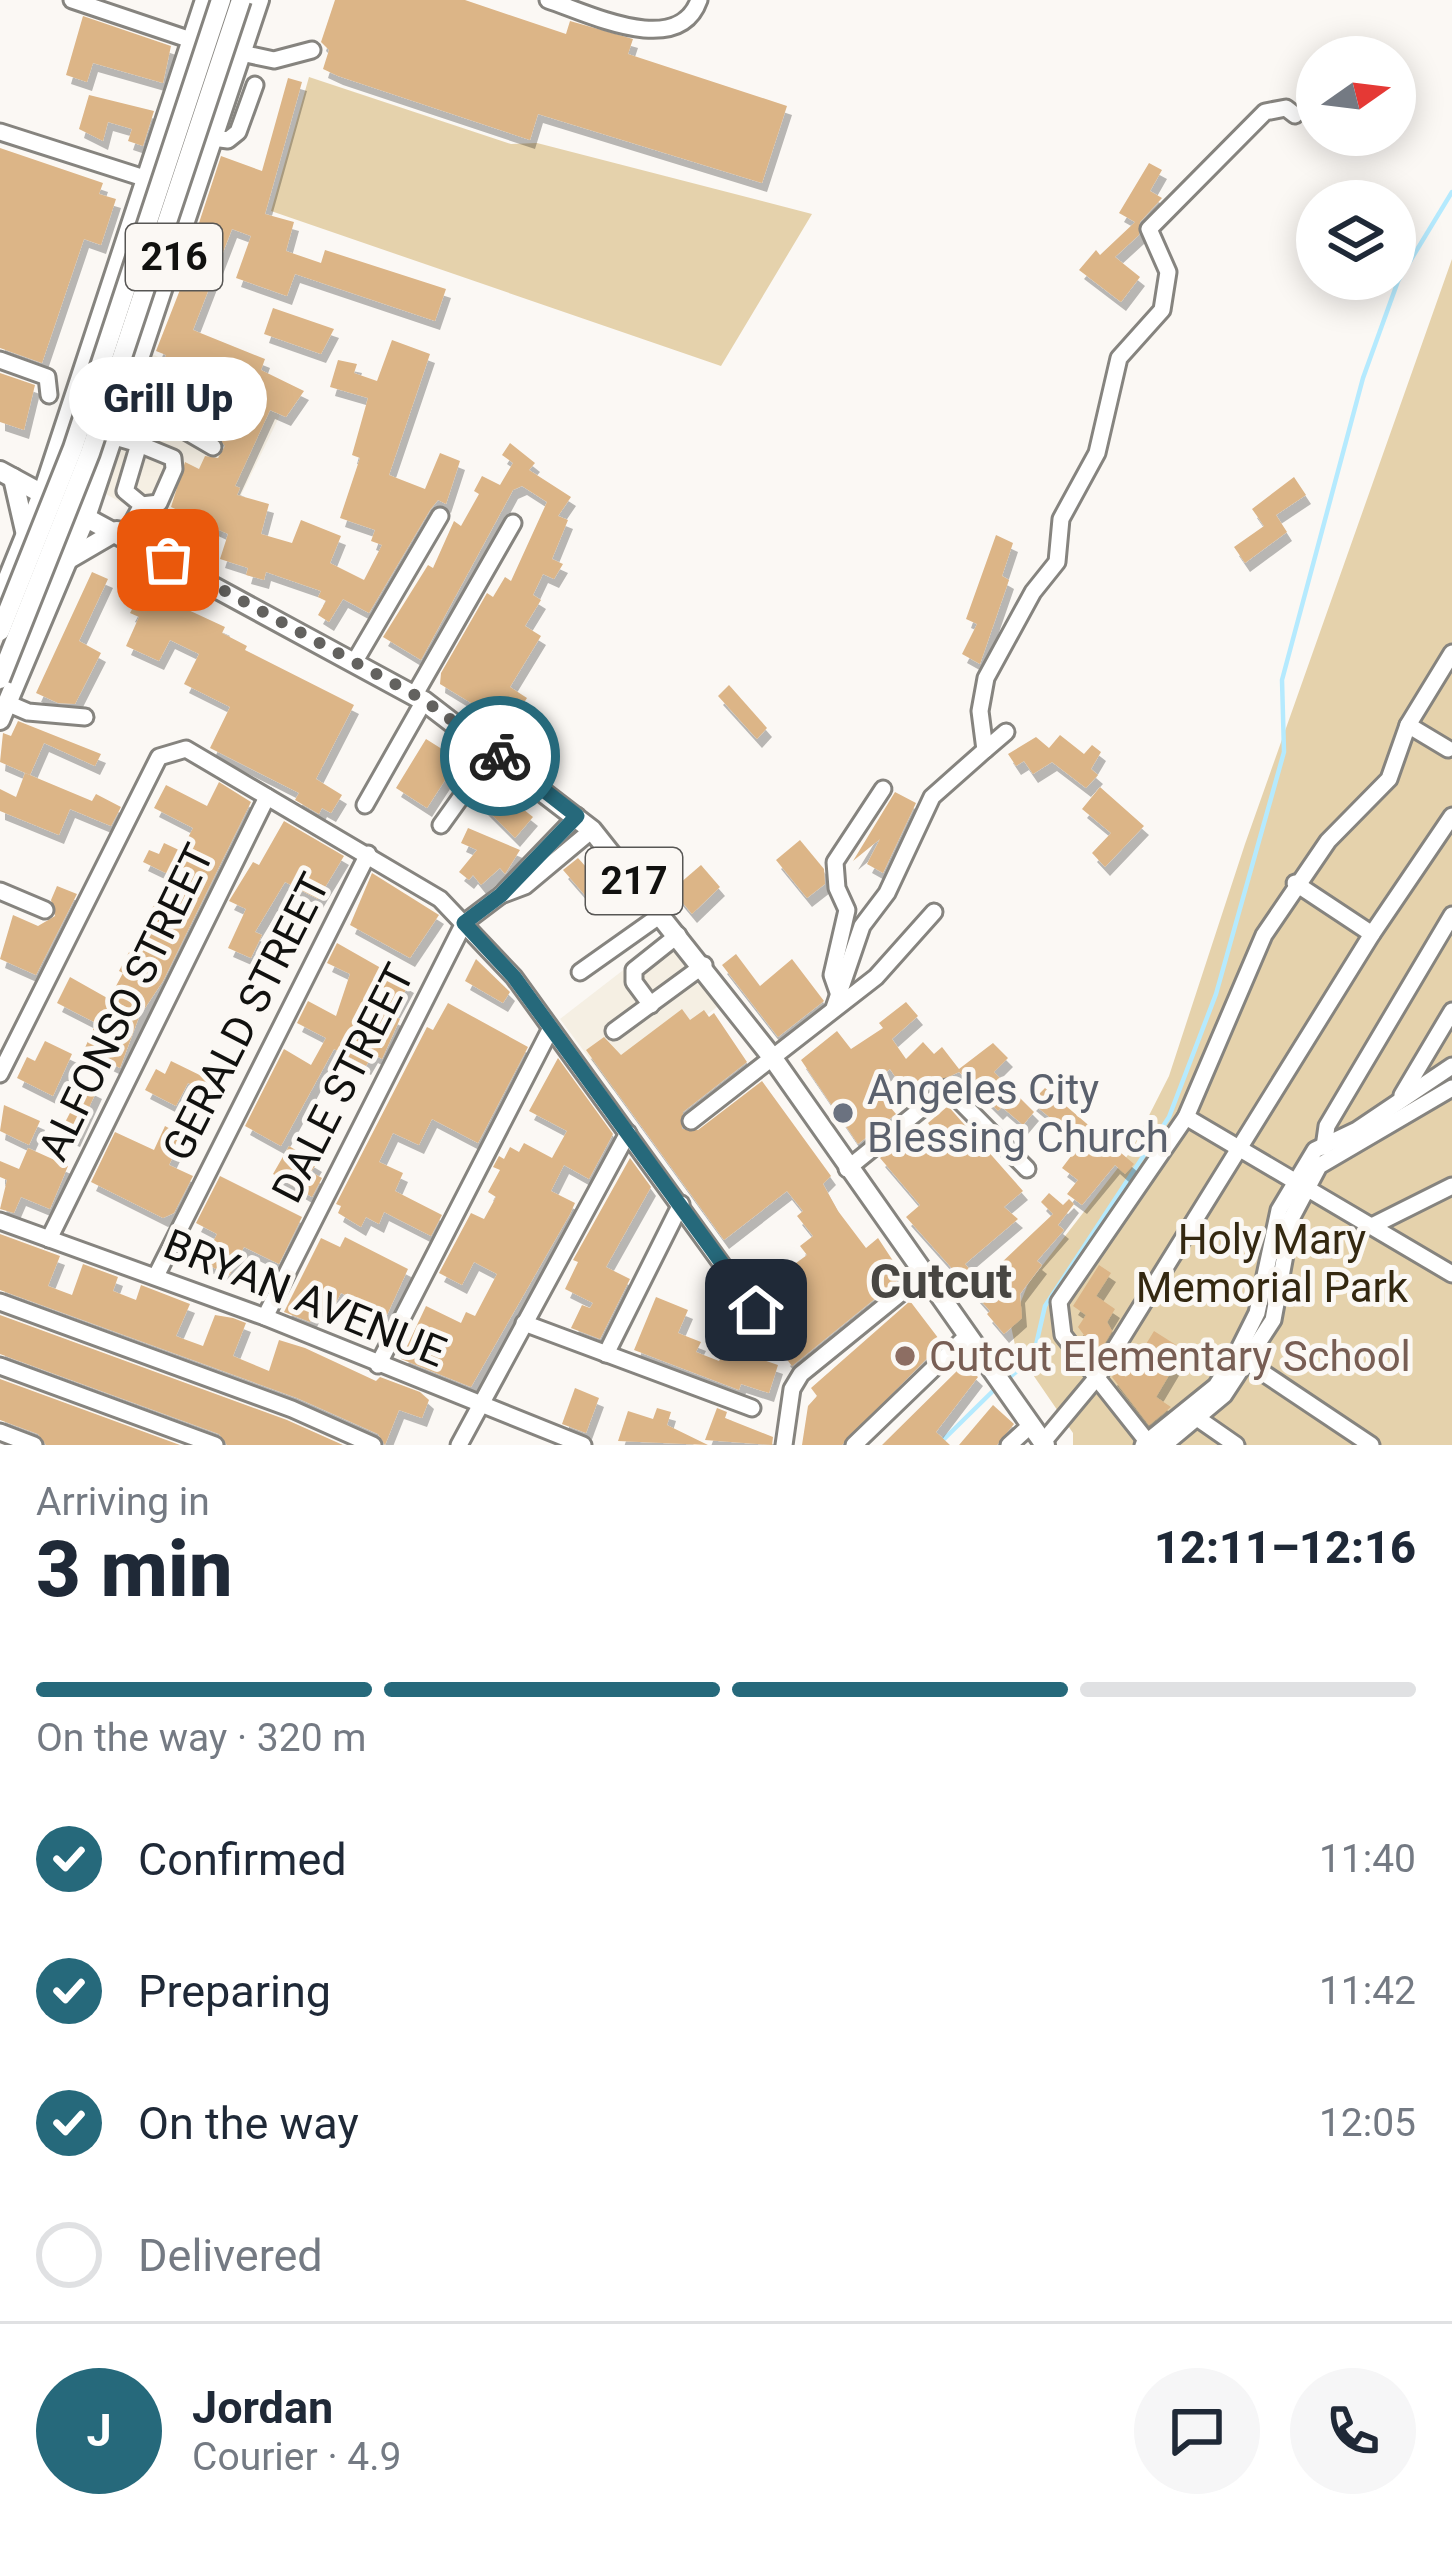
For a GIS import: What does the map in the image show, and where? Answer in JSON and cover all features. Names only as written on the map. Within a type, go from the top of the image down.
[{"type":"main road","name":"216","points":[[0,598],[43,492],[205,0]]},
{"type":"main road","points":[[0,631],[73,448],[221,0]]},
{"type":"main road","points":[[0,679],[91,452],[241,0]]},
{"type":"main road","name":"216","points":[[4,712],[115,437],[259,0]]},
{"type":"main road","points":[[146,172],[170,158],[189,165],[199,181]]},
{"type":"main road","points":[[83,372],[97,390],[129,392]]},
{"type":"main road","points":[[26,535],[6,474],[41,465],[58,448]]},
{"type":"main road","name":"217","points":[[6,474],[419,698],[584,823],[704,965],[1044,1444]]},
{"type":"main road","points":[[69,559],[121,534]]},
{"type":"street","points":[[72,0],[191,40]]},
{"type":"street","points":[[548,0],[646,30],[674,28],[694,15],[699,0]]},
{"type":"street","points":[[242,53],[274,60],[312,50]]},
{"type":"street","points":[[213,138],[228,140],[238,132],[255,85]]},
{"type":"street","points":[[985,749],[980,711],[986,678],[1034,592],[1058,562],[1061,518],[1097,453],[1119,358],[1162,310],[1168,272],[1149,230],[1264,112],[1286,108],[1295,115]]},
{"type":"street","points":[[0,132],[146,172]]},
{"type":"street","points":[[0,360],[47,377],[49,395]]},
{"type":"street","points":[[129,392],[214,447]]},
{"type":"street","points":[[115,437],[173,458],[174,466],[159,503],[142,505],[121,534]]},
{"type":"street","points":[[139,443],[125,490],[142,505]]},
{"type":"street","points":[[355,661],[440,516]]},
{"type":"street","points":[[365,805],[513,523]]},
{"type":"street","points":[[1452,653],[1408,725],[1389,779],[1295,884],[1241,981],[1186,1117],[1059,1302],[1063,1335],[1151,1444],[1192,1416],[1242,1359],[1271,1293],[1279,1210],[1301,1182],[1325,1153],[1400,1097],[1452,1066]]},
{"type":"street","points":[[4,712],[85,717]]},
{"type":"street","points":[[1408,725],[1451,748]]},
{"type":"street","points":[[837,1001],[862,926],[887,893],[932,797],[1006,732]]},
{"type":"street","points":[[0,1074],[159,757],[178,748],[194,753],[440,899],[464,923],[514,977],[781,1346]]},
{"type":"street","points":[[441,825],[494,751]]},
{"type":"street","points":[[837,1001],[832,976],[847,910],[833,874],[835,862],[883,789]]},
{"type":"street","name":"ALFONSO STREET","points":[[49,1239],[267,797]]},
{"type":"street","points":[[1044,1444],[1098,1376],[1372,934],[1452,815]]},
{"type":"street","name":"DALE STREET","points":[[265,1317],[464,923],[584,823]]},
{"type":"street","name":"GERALD STREET","points":[[156,1276],[368,854]]},
{"type":"street","points":[[1295,884],[1372,934]]},
{"type":"street","points":[[0,891],[45,910]]},
{"type":"street","points":[[691,1121],[837,1001],[876,977],[934,912]]},
{"type":"street","points":[[580,972],[662,914]]},
{"type":"street","points":[[1325,1153],[1331,1119],[1425,970],[1429,949],[1452,916]]},
{"type":"street","points":[[651,1005],[637,987],[634,970],[678,935]]},
{"type":"street","points":[[614,1031],[704,965]]},
{"type":"street","points":[[1400,1097],[1452,1012]]},
{"type":"street","points":[[378,1365],[550,1030]]},
{"type":"street","points":[[847,1169],[947,1088],[1027,1168]]},
{"type":"street","points":[[1325,1153],[1452,1088]]},
{"type":"street","points":[[1186,1117],[1452,1274]]},
{"type":"street","points":[[459,1445],[628,1133]]},
{"type":"street","points":[[1374,1225],[1452,1186]]},
{"type":"street","points":[[606,1354],[681,1204]]},
{"type":"street","name":"BRYAN AVENUE","points":[[0,1221],[265,1317],[482,1409],[583,1445]]},
{"type":"street","points":[[784,1445],[792,1389],[801,1374],[923,1276]]},
{"type":"street","points":[[0,1302],[292,1409],[373,1445]]},
{"type":"street","points":[[524,1323],[752,1408]]},
{"type":"street","points":[[854,1445],[968,1336]]},
{"type":"street","points":[[1242,1359],[1370,1445]]},
{"type":"street","points":[[0,1366],[215,1445]]},
{"type":"street","points":[[1192,1416],[1236,1445]]},
{"type":"street","points":[[1009,1445],[1031,1425]]},
{"type":"street","points":[[0,1432],[34,1445]]},
{"type":"shaded area","points":[[150,353],[280,415],[213,553],[104,493]]},
{"type":"shaded area","points":[[666,937],[718,1006],[613,1090],[560,1019]]},
{"type":"green space","points":[[309,77],[511,144],[537,143],[812,214],[721,366],[271,211]]},
{"type":"green space","name":"Holy Mary Memorial Park","points":[[1452,259],[1452,1445],[1073,1445],[1073,1433],[1016,1350],[1011,1326],[1028,1284],[1131,1151],[1169,1076],[1245,844]]},
{"type":"building","points":[[335,0],[465,0],[566,34],[570,21],[633,39],[628,54],[787,106],[762,183],[538,114],[530,140],[338,76],[323,69],[329,50],[321,42]]},
{"type":"building","points":[[83,16],[171,46],[163,83],[93,63],[87,82],[66,75]]},
{"type":"building","points":[[288,78],[302,82],[265,214],[294,222],[286,251],[321,263],[325,250],[446,289],[435,321],[295,274],[287,296],[236,278],[251,236],[232,229],[193,330],[265,359],[261,370],[304,391],[286,417],[270,410],[235,486],[240,488],[237,495],[269,504],[261,534],[292,543],[301,520],[341,536],[330,563],[364,580],[382,545],[371,541],[375,530],[340,518],[360,458],[352,455],[368,398],[330,387],[338,360],[357,364],[354,373],[377,381],[392,340],[430,354],[389,475],[425,489],[440,453],[460,461],[446,504],[438,500],[430,510],[369,613],[343,599],[329,622],[318,615],[326,601],[318,597],[321,591],[266,572],[264,580],[246,575],[248,568],[220,559],[228,534],[171,507],[185,462],[199,469],[205,456],[218,458],[225,446],[215,433],[147,395],[166,355],[156,351],[203,231],[197,229],[221,156],[262,171]]},
{"type":"building","points":[[89,95],[154,111],[143,146],[128,141],[132,129],[108,122],[103,141],[79,129]]},
{"type":"building","points":[[0,148],[103,183],[99,194],[116,199],[101,245],[84,239],[42,363],[0,348]]},
{"type":"building","points":[[1149,163],[1162,170],[1150,191],[1162,198],[1140,222],[1139,235],[1115,257],[1140,277],[1121,302],[1079,270],[1096,250],[1100,255],[1135,222],[1119,213]]},
{"type":"building","points":[[273,308],[334,329],[321,354],[264,334]]},
{"type":"building","points":[[0,373],[35,385],[24,430],[0,422]]},
{"type":"building","points":[[510,443],[535,463],[529,470],[571,497],[558,516],[568,520],[552,559],[563,564],[554,579],[543,574],[533,595],[541,600],[525,626],[541,636],[510,687],[527,698],[509,726],[440,684],[441,673],[487,593],[493,597],[505,577],[511,581],[547,502],[522,486],[513,490],[421,660],[383,637],[428,565],[433,568],[454,521],[461,526],[479,494],[474,491],[482,476],[500,485],[513,463],[502,455]]},
{"type":"building","points":[[1294,477],[1306,495],[1276,515],[1287,532],[1245,563],[1234,547],[1264,526],[1252,509]]},
{"type":"building","points":[[996,535],[1013,543],[1002,576],[1009,580],[980,664],[962,654],[977,624],[966,619]]},
{"type":"building","points":[[92,572],[108,579],[79,641],[101,653],[75,704],[58,703],[36,693]]},
{"type":"building","points":[[143,589],[225,627],[222,633],[247,646],[245,650],[354,705],[316,779],[342,795],[331,813],[322,808],[319,814],[295,800],[299,793],[210,748],[230,707],[184,684],[199,654],[170,640],[159,661],[126,646],[139,617],[130,613]]},
{"type":"building","points":[[729,685],[767,728],[757,739],[718,696]]},
{"type":"building","points":[[18,721],[101,754],[95,766],[44,743],[30,775],[0,762],[3,733],[11,736]]},
{"type":"building","points":[[1060,735],[1084,754],[1092,745],[1101,752],[1091,769],[1098,775],[1086,788],[1052,762],[1033,774],[1024,761],[1016,766],[1008,754],[1036,737],[1049,748]]},
{"type":"building","points":[[426,739],[469,766],[456,784],[447,777],[427,808],[396,788]]},
{"type":"building","points":[[25,773],[92,801],[96,794],[121,807],[111,826],[70,809],[59,835],[0,811],[0,789],[16,797]]},
{"type":"building","points":[[488,781],[533,817],[515,838],[475,798]]},
{"type":"building","points":[[219,782],[251,802],[163,981],[139,1017],[120,1068],[84,1050],[96,1023],[57,1003],[70,977],[109,999],[123,973],[119,971],[170,875],[143,862],[149,850],[159,854],[164,843],[181,851],[193,828],[154,808],[166,785],[207,806]]},
{"type":"building","points":[[1100,787],[1144,826],[1105,867],[1092,853],[1111,833],[1082,809]]},
{"type":"building","points":[[895,792],[916,803],[883,873],[867,864],[880,839],[853,861]]},
{"type":"building","points":[[284,821],[344,856],[318,899],[285,882],[255,932],[262,935],[251,958],[228,948],[246,909],[229,901],[253,862],[259,865]]},
{"type":"building","points":[[468,828],[520,850],[505,874],[500,868],[481,885],[473,875],[469,880],[459,872],[477,850],[461,843]]},
{"type":"building","points":[[800,840],[824,869],[825,884],[807,898],[776,860]]},
{"type":"building","points":[[578,858],[605,888],[590,901],[563,870]]},
{"type":"building","points":[[701,865],[720,887],[692,914],[672,890]]},
{"type":"building","points":[[372,873],[439,915],[410,958],[350,925]]},
{"type":"building","points":[[57,886],[77,894],[36,975],[0,959],[13,915],[38,926],[55,916],[51,900]]},
{"type":"building","points":[[337,943],[409,984],[392,1015],[400,1019],[382,1059],[373,1054],[366,1066],[334,1049],[281,1146],[245,1126],[284,1049],[311,1065],[326,1038],[297,1023],[308,1001],[336,1016],[350,974],[327,963]]},
{"type":"building","points":[[736,954],[760,986],[792,959],[824,1001],[778,1037],[722,965]]},
{"type":"building","points":[[476,959],[510,992],[503,1003],[465,981]]},
{"type":"building","points":[[906,1002],[918,1016],[892,1039],[906,1059],[923,1042],[934,1054],[942,1047],[959,1069],[993,1043],[1008,1058],[994,1072],[1034,1112],[1023,1125],[1002,1107],[998,1111],[959,1072],[933,1084],[929,1078],[907,1094],[890,1069],[871,1084],[896,1114],[858,1144],[801,1060],[837,1031],[851,1049],[883,1028],[879,1023]]},
{"type":"building","points":[[448,1003],[528,1047],[478,1143],[432,1119],[419,1145],[393,1133],[379,1162],[403,1173],[395,1191],[442,1215],[431,1236],[384,1212],[379,1224],[366,1217],[361,1227],[338,1213],[341,1206],[336,1204],[427,1027],[433,1030]]},
{"type":"building","points":[[682,1009],[690,1020],[704,1010],[709,1017],[714,1013],[747,1062],[683,1112],[682,1129],[698,1130],[762,1081],[831,1176],[823,1184],[838,1211],[866,1248],[878,1238],[903,1276],[792,1366],[785,1357],[804,1342],[766,1285],[807,1255],[800,1246],[813,1236],[797,1216],[803,1211],[787,1191],[724,1240],[586,1050],[604,1037],[621,1055]]},
{"type":"building","points":[[45,1041],[72,1054],[53,1096],[17,1078],[27,1057],[35,1061]]},
{"type":"building","points":[[558,1058],[613,1134],[589,1179],[564,1165],[551,1191],[575,1203],[471,1387],[401,1359],[426,1306],[461,1323],[466,1312],[475,1316],[497,1274],[474,1262],[462,1285],[439,1273],[471,1213],[484,1219],[496,1197],[488,1192],[500,1170],[493,1167],[499,1156],[504,1159],[510,1147],[519,1152],[524,1143],[552,1158],[567,1131],[529,1111]]},
{"type":"building","points":[[171,1061],[214,1082],[208,1093],[188,1083],[176,1106],[145,1090],[156,1069],[165,1074]]},
{"type":"building","points":[[85,1084],[97,1090],[75,1138],[60,1132]]},
{"type":"building","points":[[1045,1088],[1134,1164],[1125,1174],[1115,1165],[1082,1205],[1067,1194],[1078,1180],[1062,1168],[1081,1143],[1031,1102]]},
{"type":"building","points":[[4,1105],[40,1121],[29,1145],[0,1131]]},
{"type":"building","points":[[948,1106],[1023,1191],[1004,1207],[1018,1219],[965,1264],[981,1282],[1053,1214],[1041,1202],[1049,1193],[1063,1205],[1069,1199],[1074,1204],[1058,1225],[1064,1230],[1037,1261],[1042,1265],[1020,1294],[1022,1318],[1004,1334],[987,1314],[990,1311],[906,1217],[920,1205],[880,1158],[911,1132],[931,1156],[944,1146],[928,1123]]},
{"type":"building","points":[[165,1126],[183,1136],[169,1165],[193,1176],[174,1213],[163,1218],[91,1182],[115,1132],[154,1150]]},
{"type":"building","points":[[289,1146],[317,1163],[311,1172],[322,1178],[312,1197],[273,1174]]},
{"type":"building","points":[[28,1148],[68,1166],[50,1209],[21,1197],[14,1213],[0,1209],[7,1180],[0,1177],[0,1161],[19,1169]]},
{"type":"building","points":[[630,1158],[651,1187],[606,1267],[630,1279],[600,1339],[571,1328],[582,1305],[590,1308],[593,1303],[565,1289],[578,1262],[573,1260]]},
{"type":"building","points":[[220,1176],[302,1217],[279,1264],[244,1247],[229,1276],[203,1262],[217,1234],[196,1223]]},
{"type":"building","points":[[0,1234],[60,1256],[48,1286],[72,1295],[83,1264],[118,1277],[113,1291],[136,1300],[141,1285],[190,1304],[176,1336],[203,1346],[215,1315],[233,1318],[246,1323],[233,1356],[269,1371],[279,1340],[305,1348],[376,1381],[380,1377],[420,1392],[429,1400],[422,1418],[399,1410],[385,1445],[378,1434],[297,1398],[0,1290]]},
{"type":"building","points":[[345,1237],[408,1269],[387,1315],[341,1293],[330,1314],[317,1308],[310,1322],[284,1312],[321,1238],[340,1247]]},
{"type":"building","points":[[1099,1265],[1111,1273],[1096,1296],[1115,1309],[1107,1322],[1112,1331],[1098,1354],[1078,1327],[1086,1315],[1073,1306]]},
{"type":"building","points":[[656,1297],[688,1310],[678,1333],[701,1342],[696,1352],[719,1361],[742,1321],[752,1327],[758,1334],[746,1354],[778,1365],[769,1393],[741,1384],[739,1390],[634,1350]]},
{"type":"building","points":[[910,1301],[942,1343],[842,1445],[802,1445],[808,1406],[817,1396],[811,1388]]},
{"type":"building","points":[[0,1315],[343,1445],[227,1445],[219,1434],[0,1354]]},
{"type":"building","points":[[1154,1331],[1184,1350],[1156,1397],[1171,1407],[1149,1425],[1112,1377],[1116,1371],[1126,1377]]},
{"type":"building","points":[[964,1364],[978,1377],[936,1432],[950,1445],[882,1445]]},
{"type":"building","points":[[0,1379],[180,1445],[46,1445],[38,1434],[0,1420]]},
{"type":"building","points":[[575,1388],[599,1398],[586,1433],[562,1424]]},
{"type":"building","points":[[993,1405],[1014,1424],[997,1445],[959,1445]]},
{"type":"building","points":[[657,1408],[671,1412],[667,1425],[708,1445],[618,1441],[628,1411],[653,1419]]},
{"type":"building","points":[[717,1408],[727,1412],[725,1418],[773,1437],[772,1445],[705,1440]]},
{"type":"waterway","points":[[1005,1381],[1033,1358],[1045,1306],[1169,1117],[1216,994],[1284,752],[1282,680],[1363,378],[1398,281],[1452,192]]},
{"type":"waterway","points":[[940,1443],[996,1388]]},
{"type":"way so far","points":[[168,560],[424,700],[500,756]]},
{"type":"place","name":"Grill Up","points":[[168,560]]},
{"type":"place","name":"Angeles City Blessing Church","points":[[843,1113]]},
{"type":"place","name":"Cutcut Elementary School","points":[[905,1356]]},
{"type":"district","name":"Cutcut","points":[[941,1281]]},
{"type":"route","points":[[500,756],[577,816],[501,895],[464,923],[514,977],[756,1310]]}]
